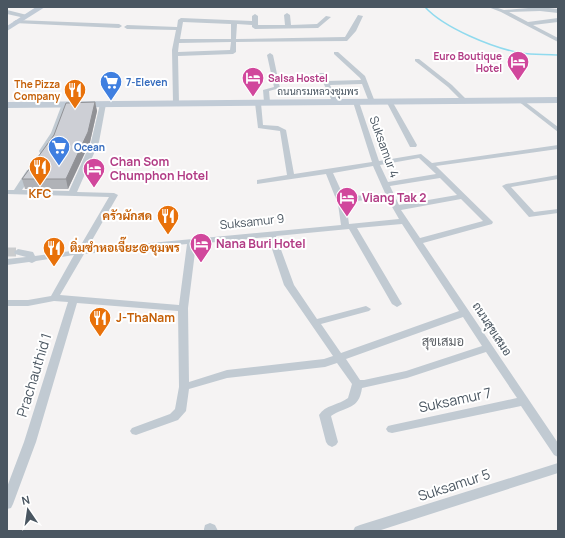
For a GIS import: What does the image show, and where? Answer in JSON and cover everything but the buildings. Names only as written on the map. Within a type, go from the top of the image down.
[{"type":"street","points":[[7,29],[41,7]]},
{"type":"street","points":[[490,7],[558,40]]},
{"type":"street","points":[[503,12],[540,9],[558,11]]},
{"type":"street","points":[[7,12],[25,16]]},
{"type":"street","points":[[287,15],[288,26]]},
{"type":"street","points":[[255,16],[255,27],[318,26],[328,17]]},
{"type":"street","points":[[176,41],[347,39],[354,31],[360,16]]},
{"type":"street","points":[[176,103],[175,54],[178,29],[181,20],[254,23]]},
{"type":"street","points":[[526,24],[558,20]]},
{"type":"street","points":[[16,22],[119,26]]},
{"type":"street","points":[[175,54],[233,52],[234,23]]},
{"type":"street","points":[[127,27],[178,29]]},
{"type":"street","points":[[336,53],[357,70],[365,82],[372,102]]},
{"type":"street","points":[[270,55],[277,88],[266,90],[262,102],[260,127],[278,128],[283,130],[291,176]]},
{"type":"street","points":[[417,60],[450,86],[465,101]]},
{"type":"street","points":[[322,74],[335,102]]},
{"type":"street","points":[[326,83],[365,82]]},
{"type":"street","points":[[520,100],[558,130]]},
{"type":"street","name":"ถนนกรมหลวงชุมพร","points":[[7,105],[558,100]]},
{"type":"street","points":[[389,101],[413,145]]},
{"type":"street","name":"Suksamur 4","points":[[356,102],[376,164],[396,208],[405,220]]},
{"type":"street","points":[[16,192],[54,133],[65,104]]},
{"type":"street","points":[[72,194],[96,142],[103,104]]},
{"type":"street","points":[[430,165],[558,147]]},
{"type":"street","points":[[260,182],[421,156],[461,197],[489,222],[419,241]]},
{"type":"street","points":[[328,171],[342,200],[349,226],[397,304]]},
{"type":"street","points":[[386,185],[440,176]]},
{"type":"street","points":[[558,177],[506,186],[532,214],[558,211]]},
{"type":"street","points":[[7,192],[114,194],[96,229],[80,252],[54,298]]},
{"type":"street","points":[[342,200],[390,196]]},
{"type":"street","points":[[396,208],[461,197]]},
{"type":"street","name":"Suksamur 9","points":[[7,262],[32,260],[80,252],[405,220]]},
{"type":"street","name":"ถนนสุขเสมอ","points":[[405,220],[558,452]]},
{"type":"street","points":[[271,234],[289,285],[357,384],[356,397],[353,402],[328,412],[325,415],[332,442]]},
{"type":"street","points":[[136,431],[174,417],[180,412],[184,387],[183,308],[192,242]]},
{"type":"street","points":[[18,252],[30,254],[32,260]]},
{"type":"street","points":[[7,303],[28,304],[54,298],[183,308]]},
{"type":"street","name":"Prachauthid 1","points":[[7,504],[30,442],[73,300]]},
{"type":"street","points":[[314,323],[366,309]]},
{"type":"street","points":[[184,387],[227,374],[317,365],[466,312]]},
{"type":"street","points":[[357,384],[364,384],[407,374],[489,347]]},
{"type":"street","name":"Suksamur 7","points":[[392,429],[524,401]]},
{"type":"street","name":"Suksamur 5","points":[[360,531],[558,468]]},
{"type":"waterway","points":[[425,7],[433,15],[444,22],[483,42],[521,53],[558,55]]},
{"type":"tunnel","points":[[7,252],[18,252]]},
{"type":"place","name":"Euro Boutique Hotel","points":[[518,82]]},
{"type":"place","name":"Salsa Hostel","points":[[253,98]]},
{"type":"place","name":"7-Eleven","points":[[111,102]]},
{"type":"place","name":"The Pizza Company","points":[[75,110]]},
{"type":"place","name":"Ocean","points":[[59,166]]},
{"type":"place","name":"KFC","points":[[40,186]]},
{"type":"place","name":"Chan Som Chumphon Hotel","points":[[94,188]]},
{"type":"place","name":"Viang Tak 2","points":[[347,218]]},
{"type":"place","name":"ครัวผักสด","points":[[168,236]]},
{"type":"place","name":"Nana Buri Hotel","points":[[201,264]]},
{"type":"place","name":"ติ่มซำหอเจี๊ยะ@ชุมพร","points":[[54,268]]},
{"type":"place","name":"J-ThaNam","points":[[100,338]]},
{"type":"district","name":"สุขเสมอ","points":[[443,341]]}]
